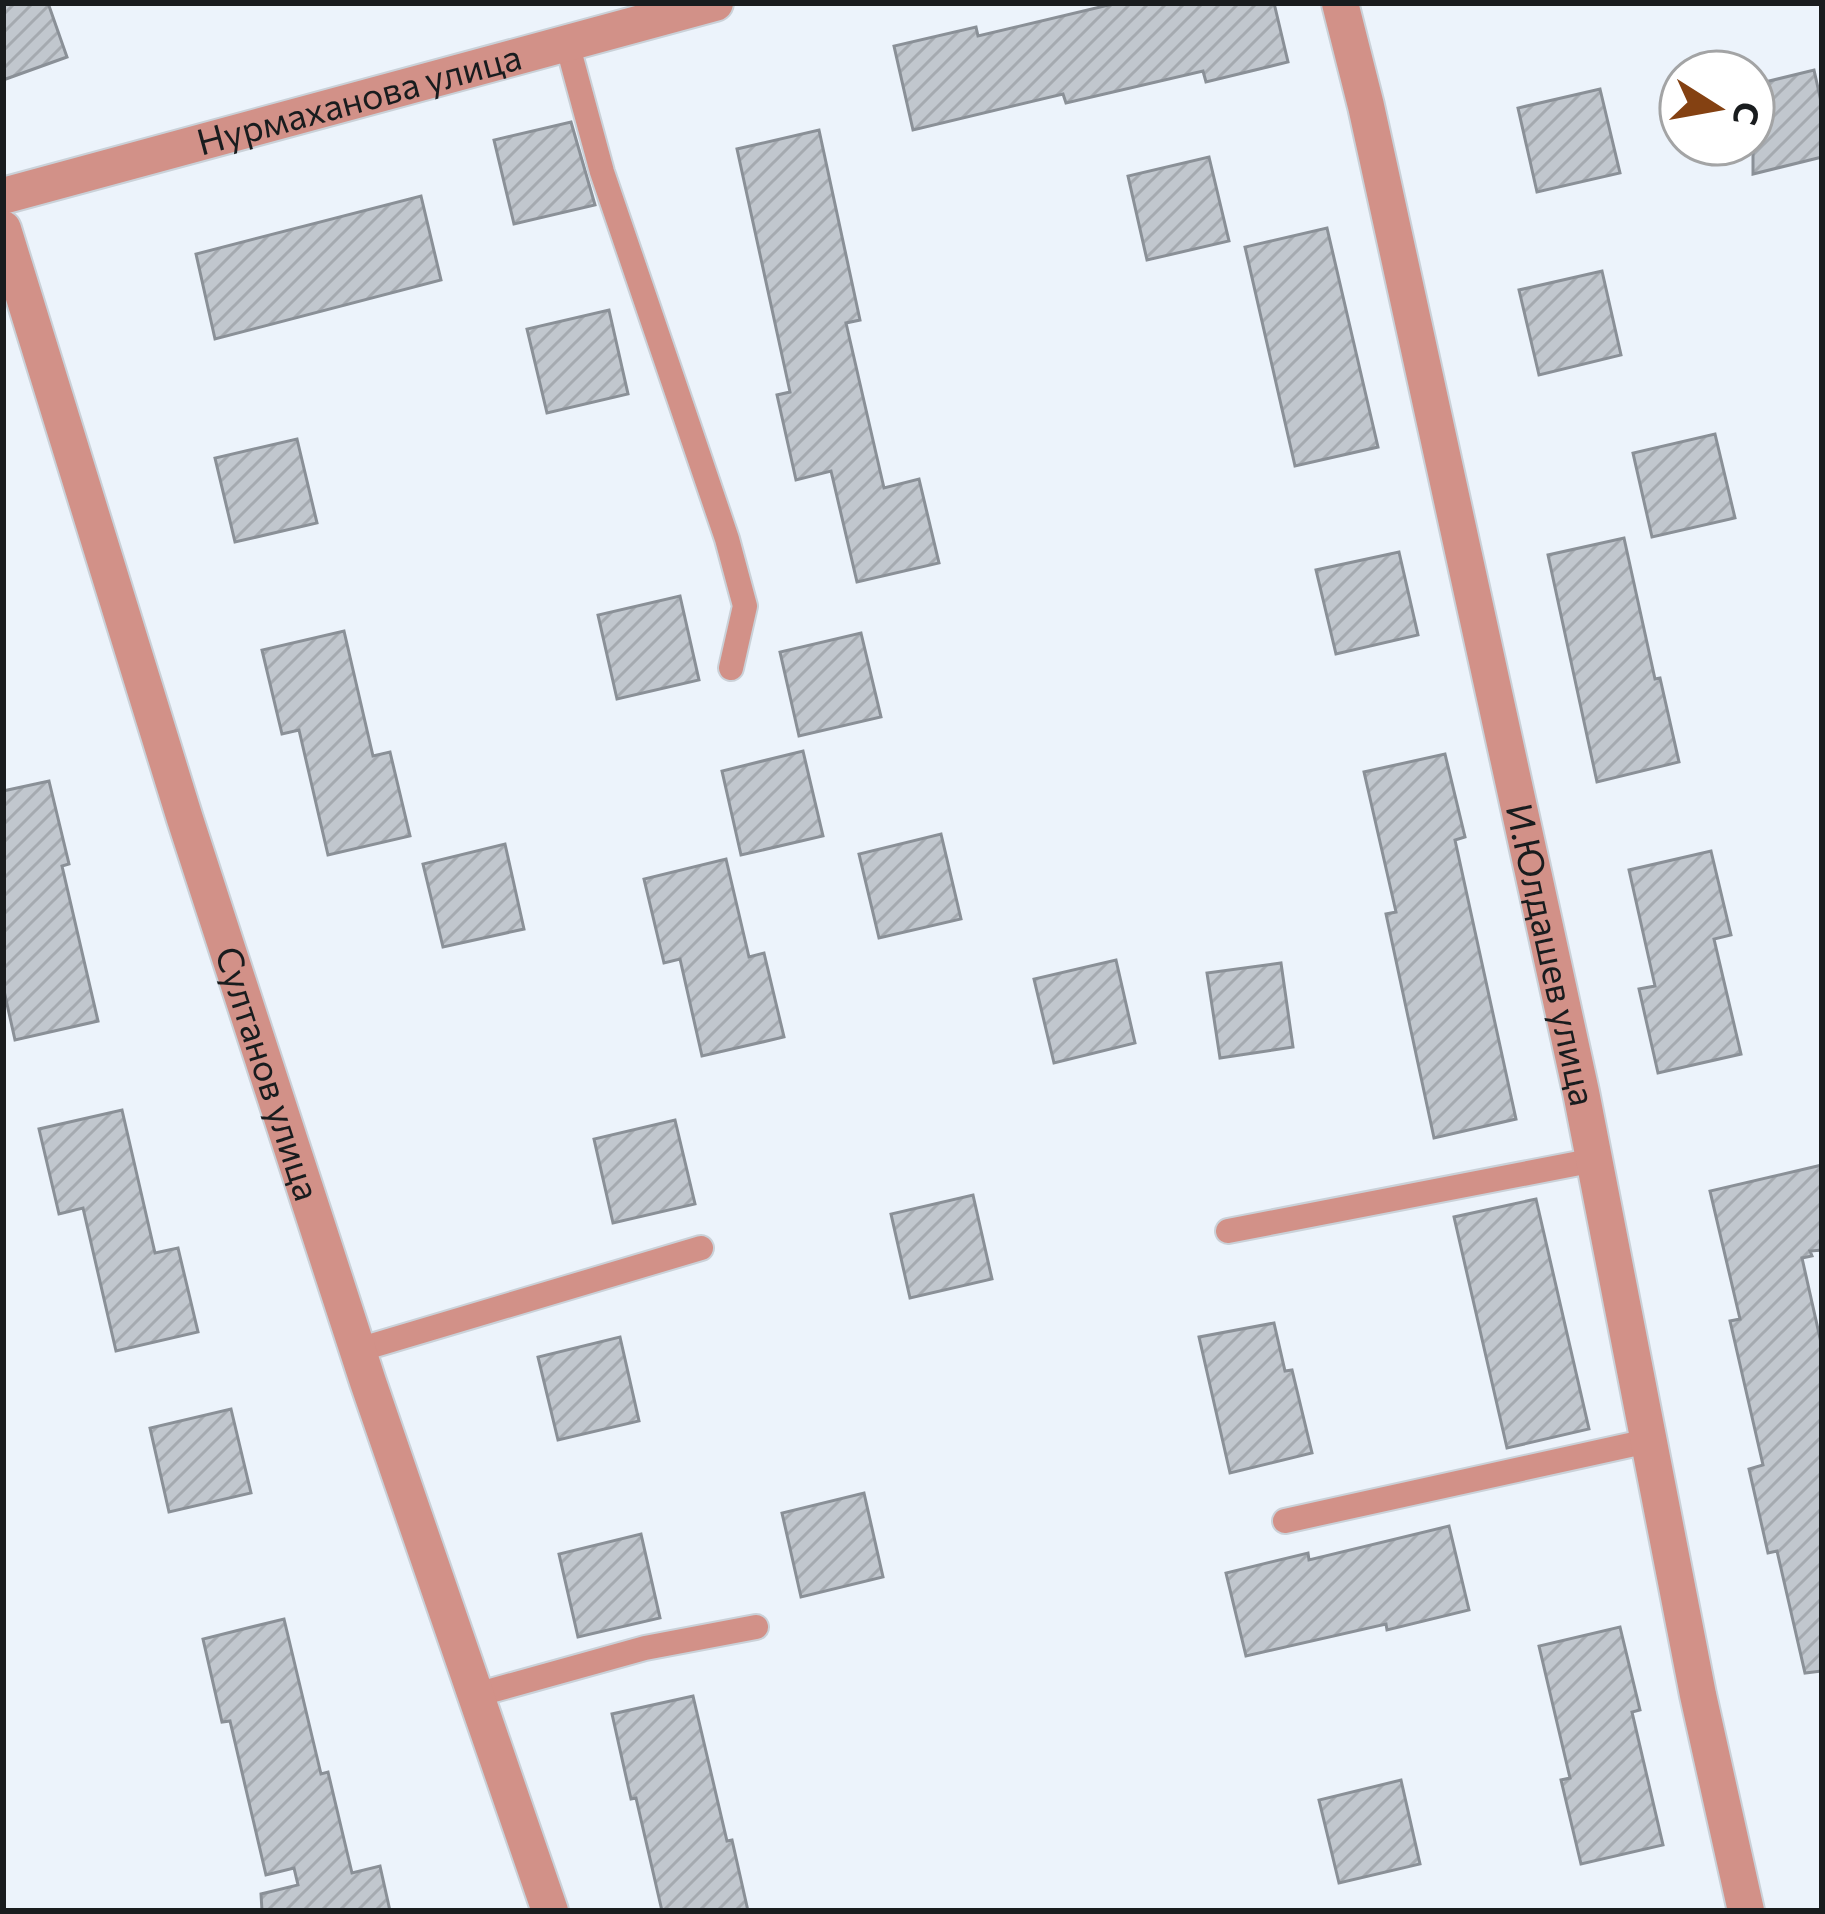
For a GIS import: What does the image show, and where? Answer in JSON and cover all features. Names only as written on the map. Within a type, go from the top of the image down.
[{"type":"street","name":"Нурмаханова улица","points":[[3,196],[715,3]]},
{"type":"street","name":"И.Юлдашев улица","points":[[1340,3],[1595,1160],[1746,1911]]},
{"type":"street","name":"Султанов улица","points":[[3,229],[185,819],[358,1350],[550,1911]]},
{"type":"lane","points":[[567,43],[602,172],[727,539],[745,606],[731,668]]},
{"type":"lane","points":[[1228,1231],[1595,1160]]},
{"type":"lane","points":[[358,1350],[701,1247]]},
{"type":"lane","points":[[1285,1522],[1648,1441]]},
{"type":"lane","points":[[476,1695],[645,1648],[756,1627]]},
{"type":"building","points":[[3,3],[48,3],[67,57],[3,80]]},
{"type":"building","points":[[1117,3],[1274,3],[1288,62],[1206,82],[1203,71],[1066,103],[1063,94],[913,130],[894,46],[976,27],[978,36]]},
{"type":"building","points":[[1814,70],[1822,106],[1822,157],[1753,174],[1753,168],[1777,168],[1777,79]]},
{"type":"building","points":[[1600,89],[1620,173],[1537,192],[1518,108]]},
{"type":"building","points":[[571,122],[595,205],[514,224],[494,140]]},
{"type":"building","points":[[819,130],[860,320],[846,323],[884,488],[919,479],[939,563],[857,582],[831,471],[796,480],[777,395],[790,392],[737,149]]},
{"type":"building","points":[[1209,157],[1229,241],[1147,260],[1128,176]]},
{"type":"building","points":[[421,196],[441,280],[215,339],[196,254]]},
{"type":"building","points":[[1327,228],[1378,447],[1295,466],[1245,247]]},
{"type":"building","points":[[1602,271],[1621,355],[1539,375],[1519,290]]},
{"type":"building","points":[[609,310],[628,394],[547,413],[527,329]]},
{"type":"building","points":[[1715,434],[1735,518],[1652,537],[1633,453]]},
{"type":"building","points":[[297,439],[317,523],[235,542],[215,458]]},
{"type":"building","points":[[1624,538],[1679,762],[1597,782],[1548,555]]},
{"type":"building","points":[[1399,552],[1418,635],[1336,654],[1316,570]]},
{"type":"building","points":[[680,596],[699,680],[617,699],[598,615]]},
{"type":"building","points":[[344,631],[373,756],[390,752],[410,836],[328,855],[299,730],[282,734],[262,650]]},
{"type":"building","points":[[861,633],[881,717],[799,736],[780,652]]},
{"type":"building","points":[[803,751],[823,836],[741,855],[722,771]]},
{"type":"building","points":[[1445,754],[1465,837],[1455,840],[1516,1119],[1434,1138],[1386,914],[1396,912],[1364,772]]},
{"type":"building","points":[[49,781],[69,864],[62,866],[98,1021],[15,1040],[3,986],[3,791]]},
{"type":"building","points":[[941,834],[961,919],[879,938],[859,854]]},
{"type":"building","points":[[505,844],[524,929],[443,947],[423,864]]},
{"type":"building","points":[[1711,851],[1731,935],[1714,939],[1741,1054],[1658,1073],[1639,989],[1655,986],[1629,870]]},
{"type":"building","points":[[726,859],[749,957],[764,953],[784,1037],[702,1056],[680,959],[664,963],[644,879]]},
{"type":"building","points":[[1116,960],[1135,1043],[1054,1063],[1034,979]]},
{"type":"building","points":[[1281,963],[1293,1047],[1220,1058],[1207,973]]},
{"type":"building","points":[[122,1110],[155,1253],[178,1248],[198,1332],[116,1351],[83,1208],[59,1214],[39,1129]]},
{"type":"building","points":[[675,1120],[695,1204],[613,1223],[594,1139]]},
{"type":"building","points":[[1822,1165],[1822,1250],[1802,1258],[1822,1347],[1822,1671],[1805,1673],[1777,1551],[1768,1553],[1749,1469],[1763,1465],[1730,1321],[1740,1319],[1710,1191]]},
{"type":"building","points":[[973,1195],[992,1279],[910,1298],[891,1214]]},
{"type":"building","points":[[1536,1199],[1589,1429],[1507,1448],[1454,1217]]},
{"type":"building","points":[[1274,1323],[1285,1371],[1292,1370],[1312,1453],[1230,1473],[1199,1337]]},
{"type":"building","points":[[620,1337],[639,1421],[558,1440],[538,1357]]},
{"type":"building","points":[[231,1409],[251,1493],[169,1512],[150,1428]]},
{"type":"building","points":[[864,1493],[883,1577],[801,1597],[782,1513]]},
{"type":"building","points":[[1449,1526],[1469,1610],[1246,1656],[1226,1573],[1308,1553],[1309,1560]]},
{"type":"building","points":[[641,1534],[660,1618],[578,1637],[559,1554]]},
{"type":"building","points":[[284,1619],[321,1774],[328,1772],[352,1873],[380,1866],[390,1911],[262,1911],[261,1894],[298,1885],[294,1868],[266,1875],[230,1721],[222,1722],[203,1639]]},
{"type":"building","points":[[1620,1627],[1640,1710],[1632,1712],[1663,1845],[1581,1864],[1561,1780],[1570,1778],[1539,1646]]},
{"type":"building","points":[[693,1696],[748,1911],[662,1911],[636,1798],[631,1799],[612,1714]]},
{"type":"building","points":[[1401,1780],[1420,1864],[1339,1883],[1319,1800]]}]
